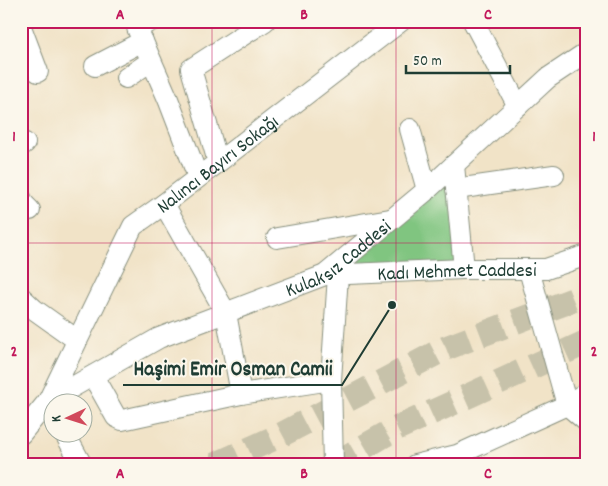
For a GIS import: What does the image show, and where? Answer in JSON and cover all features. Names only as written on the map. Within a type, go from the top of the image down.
[{"type":"street","points":[[151,21],[137,28],[168,99],[198,177]]},
{"type":"street","points":[[218,162],[192,69],[265,21]]},
{"type":"street","name":"Nalıncı Bayırı Sokağı","points":[[54,394],[64,367],[133,226],[401,21]]},
{"type":"street","points":[[473,21],[518,106]]},
{"type":"street","points":[[21,27],[38,72]]},
{"type":"street","points":[[95,66],[142,41]]},
{"type":"street","name":"Kulaksız Caddesi","points":[[65,394],[88,378],[159,338],[332,275],[548,78],[586,57]]},
{"type":"street","points":[[126,78],[151,61]]},
{"type":"street","points":[[410,129],[427,190]]},
{"type":"street","points":[[454,165],[464,269]]},
{"type":"street","points":[[456,189],[554,175]]},
{"type":"street","points":[[164,204],[226,313],[241,394]]},
{"type":"street","points":[[277,238],[392,219]]},
{"type":"street","name":"Kadı Mehmet Caddesi","points":[[332,275],[464,269],[546,269],[587,255]]},
{"type":"street","points":[[530,270],[567,405],[587,422]]},
{"type":"street","points":[[332,275],[331,380],[333,465]]},
{"type":"street","points":[[21,298],[77,340]]},
{"type":"street","points":[[64,367],[88,378],[116,416],[122,420],[241,394],[331,380]]},
{"type":"street","points":[[415,465],[457,455],[567,405],[587,392]]},
{"type":"street","points":[[23,428],[42,412]]},
{"type":"street","points":[[71,444],[82,465]]},
{"type":"green space","points":[[453,176],[460,267],[338,270]]},
{"type":"tunnel","points":[[215,465],[281,435],[446,348],[587,294]]},
{"type":"tunnel","points":[[333,465],[393,430],[587,342]]},
{"type":"place","name":"Haşimi Emir Osman Camii","points":[[392,305]]}]
